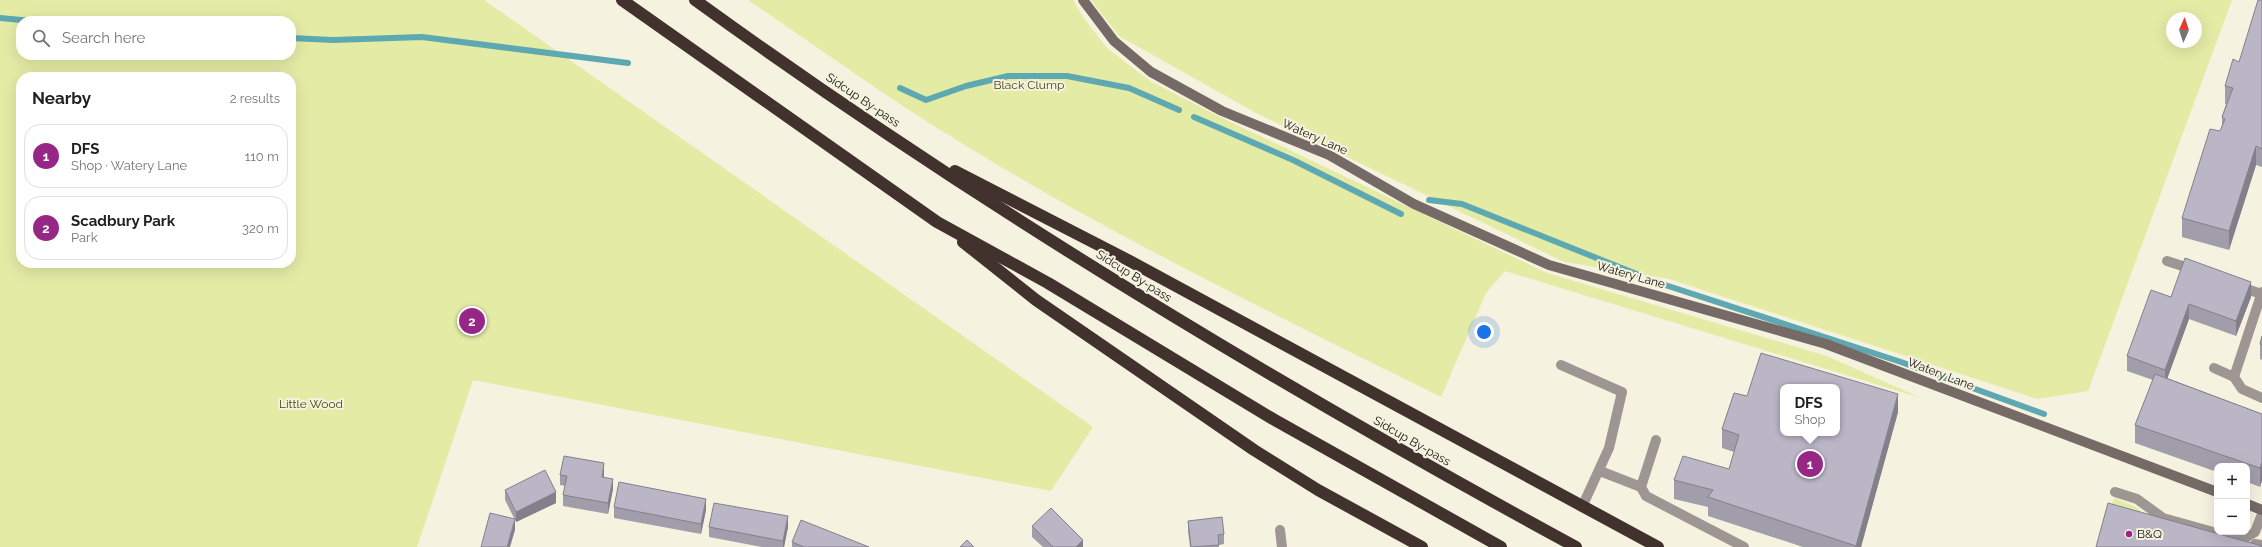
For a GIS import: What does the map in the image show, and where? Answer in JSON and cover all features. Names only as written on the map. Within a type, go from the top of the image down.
[{"type":"highway","points":[[622,0],[937,222],[1036,300],[1217,425],[1318,490],[1422,547]]},
{"type":"highway","name":"Sidcup By-pass","points":[[695,0],[796,72],[1016,219],[1291,388],[1442,474],[1576,547]]},
{"type":"highway","points":[[911,149],[1126,259],[1658,547]]},
{"type":"highway","points":[[937,222],[1048,283],[1279,423],[1501,547]]},
{"type":"street","name":"Watery Lane","points":[[1084,0],[1114,41],[1151,72],[1222,111],[1329,155],[1414,204],[1542,262],[1826,344],[2214,491]]},
{"type":"street","points":[[2167,261],[2204,273]]},
{"type":"street","points":[[2232,283],[2262,293],[2234,377]]},
{"type":"street","points":[[1561,365],[1622,392],[1610,448],[1582,507]]},
{"type":"street","points":[[2214,368],[2234,377],[2242,389],[2262,398]]},
{"type":"street","points":[[1641,487],[1656,440]]},
{"type":"street","points":[[1600,470],[1641,487],[1646,496],[1744,547]]},
{"type":"street","points":[[2115,492],[2137,499],[2164,518],[2242,540],[2255,532],[2262,514]]},
{"type":"street","points":[[2250,505],[2262,510]]},
{"type":"street","points":[[1280,530],[1282,547]]},
{"type":"green space","name":"Little Wood","points":[[0,0],[484,0],[1093,427],[1051,491],[473,380],[417,547],[0,547]]},
{"type":"green space","name":"Black Clump","points":[[748,0],[1073,0],[1083,17],[1107,48],[1150,81],[1220,117],[1547,273],[1827,356],[1921,398],[1505,271],[1486,293],[1441,397],[1184,268],[1057,199],[910,111]]},
{"type":"green space","points":[[1091,0],[2232,0],[2088,391],[2037,399],[1669,279],[1564,262],[1256,113],[1119,36]]},
{"type":"green space","points":[[2114,498],[2136,507],[2152,520],[2112,504]]},
{"type":"building","points":[[2258,0],[2262,0],[2262,149],[2256,146],[2229,231],[2182,218],[2210,129],[2220,131],[2225,119],[2222,117],[2233,88],[2225,86],[2233,59],[2239,62]]},
{"type":"building","points":[[2185,258],[2251,282],[2236,321],[2189,304],[2165,370],[2127,356],[2151,290],[2171,297]]},
{"type":"building","points":[[1761,353],[1898,394],[1856,546],[1708,497],[1713,490],[1674,480],[1683,456],[1729,469],[1739,435],[1722,429],[1734,393],[1747,396]]},
{"type":"building","points":[[2155,374],[2262,414],[2262,462],[2260,468],[2250,465],[2250,463],[2245,463],[2135,425]]},
{"type":"building","points":[[564,456],[604,463],[602,477],[613,479],[608,503],[563,495],[567,476],[560,475]]},
{"type":"building","points":[[545,470],[556,492],[516,512],[505,490]]},
{"type":"building","points":[[619,482],[706,499],[701,524],[614,507]]},
{"type":"building","points":[[714,503],[788,516],[783,541],[709,527]]},
{"type":"building","points":[[2108,503],[2214,533],[2214,535],[2223,535],[2262,546],[2262,547],[2096,547]]},
{"type":"building","points":[[1051,508],[1083,540],[1076,547],[1053,547],[1032,526]]},
{"type":"building","points":[[490,513],[515,519],[507,547],[481,547]]},
{"type":"building","points":[[1222,517],[1224,534],[1218,535],[1219,545],[1191,547],[1188,521]]},
{"type":"building","points":[[801,520],[869,547],[804,547],[792,542]]},
{"type":"building","points":[[967,540],[974,547],[960,547]]},
{"type":"waterway","points":[[0,18],[16,20]]},
{"type":"waterway","points":[[296,38],[333,40],[422,37],[628,63]]},
{"type":"waterway","points":[[900,88],[926,100],[966,86],[1008,76],[1067,76],[1129,88],[1179,110]]},
{"type":"waterway","points":[[1194,117],[1293,160],[1401,214]]},
{"type":"waterway","points":[[1429,200],[1462,204],[1639,275]]},
{"type":"waterway","points":[[1659,283],[1901,362],[2044,414]]},
{"type":"place","name":"Scadbury Park","points":[[472,321]]},
{"type":"place","name":"DFS","points":[[1810,464]]},
{"type":"place","name":"B&Q","points":[[2129,534]]}]
